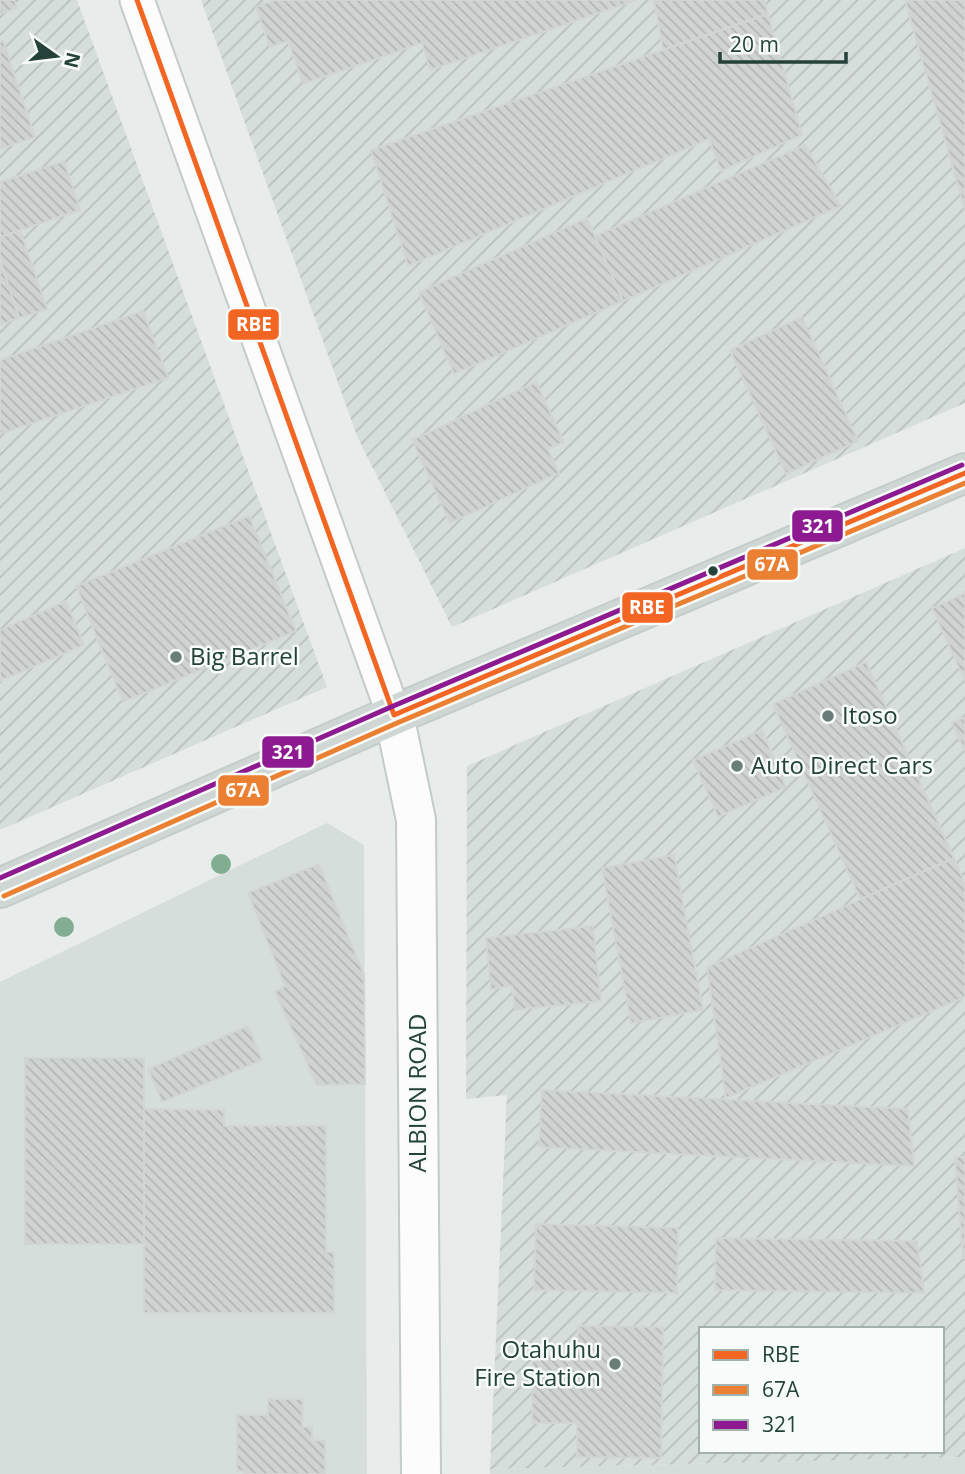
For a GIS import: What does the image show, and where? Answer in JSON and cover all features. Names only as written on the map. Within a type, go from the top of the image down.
[{"type":"main road","points":[[0,888],[394,715],[965,473]]},
{"type":"street","points":[[136,0],[394,715]]},
{"type":"street","name":"ALBION ROAD","points":[[394,715],[416,820],[421,1474]]},
{"type":"shaded area","points":[[0,0],[77,0],[327,687],[0,830]]},
{"type":"shaded area","points":[[201,0],[965,0],[965,403],[452,627],[357,436]]},
{"type":"shaded area","points":[[965,548],[965,1457],[490,1469],[507,1095],[466,1099],[467,766]]},
{"type":"shaded area","points":[[327,823],[364,845],[367,1474],[0,1474],[0,982]]},
{"type":"shaded area","points":[[965,1457],[965,1474],[490,1474],[490,1469]]},
{"type":"building","points":[[0,0],[14,0],[17,8],[0,14]]},
{"type":"building","points":[[275,0],[637,0],[430,70],[422,43],[303,84],[288,41],[270,47],[256,7]]},
{"type":"building","points":[[654,0],[764,0],[768,14],[663,50]]},
{"type":"building","points":[[905,0],[965,0],[965,210]]},
{"type":"building","points":[[768,14],[802,135],[721,171],[709,139],[408,266],[371,150]]},
{"type":"building","points":[[3,41],[35,137],[0,149],[0,42]]},
{"type":"building","points":[[805,145],[841,206],[623,301],[595,236]]},
{"type":"building","points":[[64,161],[80,210],[0,237],[0,182]]},
{"type":"building","points":[[587,218],[623,301],[454,374],[419,292]]},
{"type":"building","points":[[20,230],[47,309],[19,318],[0,260],[0,237]]},
{"type":"building","points":[[0,260],[19,318],[0,325]]},
{"type":"building","points":[[143,311],[168,378],[0,434],[0,360]]},
{"type":"building","points":[[802,317],[858,441],[786,474],[730,350]]},
{"type":"building","points":[[536,382],[564,442],[548,449],[559,473],[450,523],[412,440]]},
{"type":"building","points":[[249,516],[296,631],[123,702],[76,586]]},
{"type":"building","points":[[965,593],[965,681],[932,608]]},
{"type":"building","points":[[66,601],[84,645],[0,681],[0,630]]},
{"type":"building","points":[[866,662],[954,858],[861,901],[773,704]]},
{"type":"building","points":[[965,717],[965,751],[952,723]]},
{"type":"building","points":[[762,730],[786,787],[718,817],[693,760]]},
{"type":"building","points":[[674,855],[703,1010],[631,1023],[602,868]]},
{"type":"building","points":[[954,858],[965,884],[965,997],[726,1098],[707,967]]},
{"type":"building","points":[[319,864],[364,975],[365,1084],[317,1085],[275,992],[285,986],[248,893]]},
{"type":"building","points":[[593,926],[601,1001],[515,1010],[512,986],[491,989],[486,938]]},
{"type":"building","points":[[248,1026],[262,1060],[162,1102],[148,1069]]},
{"type":"building","points":[[25,1058],[144,1058],[144,1244],[25,1244]]},
{"type":"building","points":[[542,1090],[908,1109],[914,1166],[539,1147]]},
{"type":"building","points":[[144,1109],[224,1110],[224,1126],[326,1126],[326,1252],[334,1252],[334,1313],[144,1313]]},
{"type":"building","points":[[955,1157],[965,1157],[965,1258],[963,1258]]},
{"type":"building","points":[[536,1224],[678,1228],[677,1293],[534,1290]]},
{"type":"building","points":[[716,1238],[917,1241],[924,1293],[715,1290]]},
{"type":"building","points":[[578,1326],[663,1327],[661,1458],[577,1457],[577,1423],[532,1423],[533,1355],[577,1356]]},
{"type":"building","points":[[268,1399],[303,1399],[302,1427],[312,1427],[312,1440],[325,1441],[325,1474],[244,1474],[244,1471],[237,1471],[237,1415],[268,1415]]},
{"type":"transit line","name":"RBE","points":[[137,0],[394,715],[965,473]]},
{"type":"transit line","name":"321","points":[[0,878],[391,707],[962,465]]},
{"type":"transit line","name":"67A","points":[[4,896],[397,723],[965,483]]},
{"type":"place","name":"Big Barrel","points":[[176,657]]},
{"type":"place","name":"Itoso","points":[[828,716]]},
{"type":"place","name":"Auto Direct Cars","points":[[737,766]]},
{"type":"place","name":"Otahuhu Fire Station","points":[[615,1364]]}]
